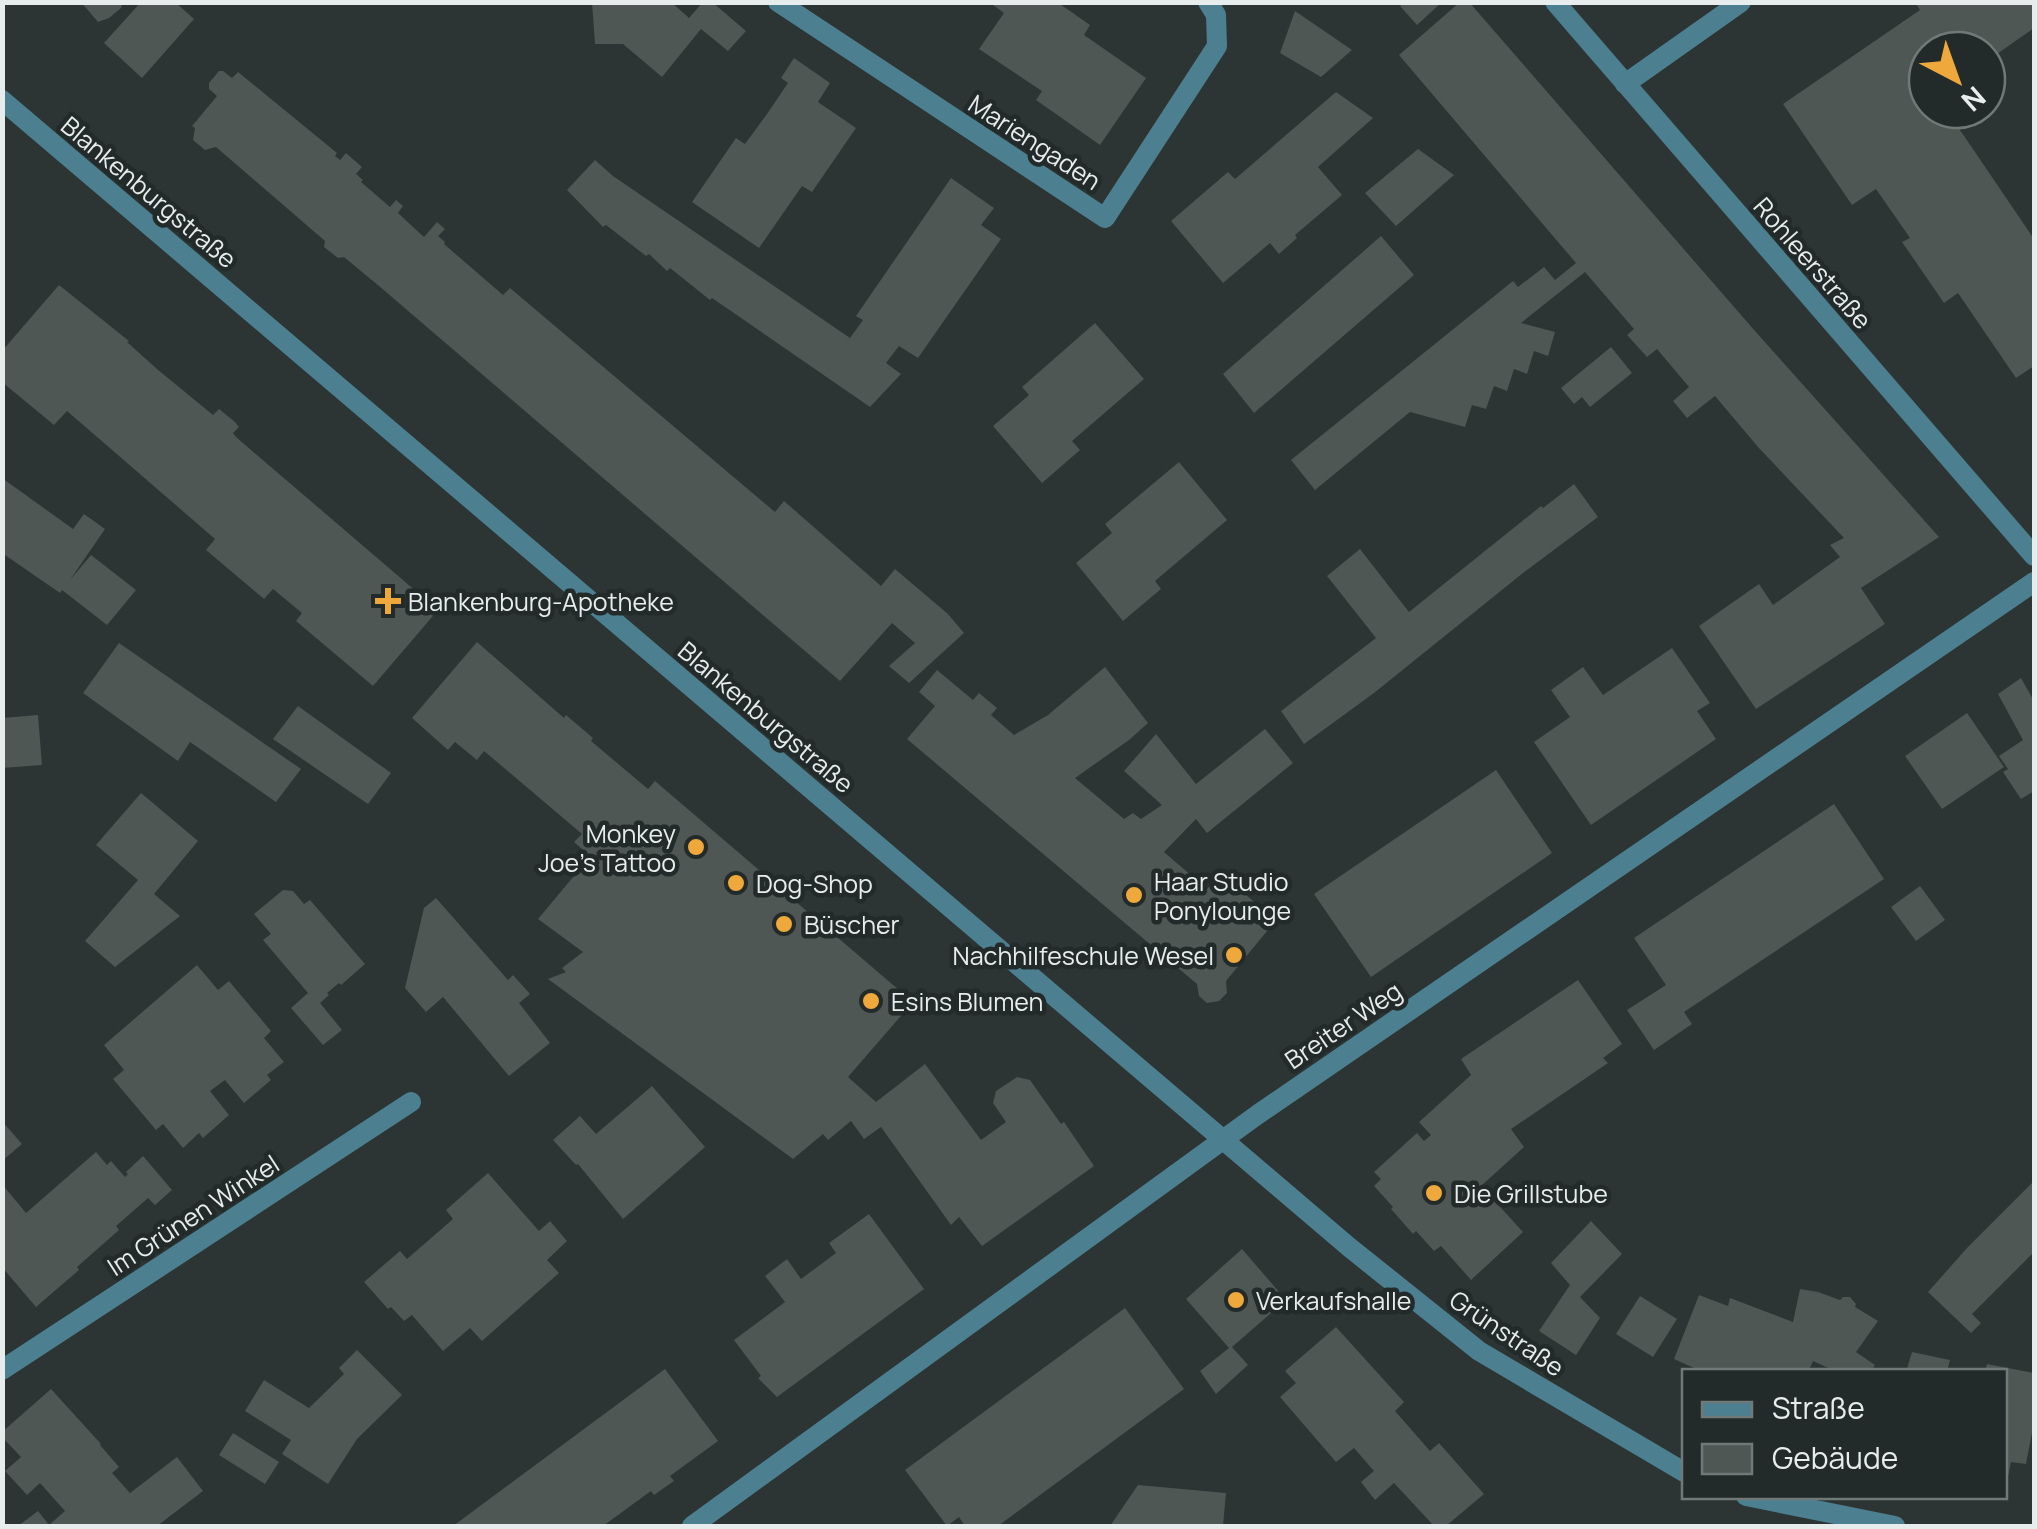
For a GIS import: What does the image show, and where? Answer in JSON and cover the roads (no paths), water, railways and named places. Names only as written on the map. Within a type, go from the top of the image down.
[{"type":"street","name":"Mariengaden","points":[[778,2],[1105,218],[1216,46],[1216,16],[1208,2]]},
{"type":"street","name":"Rohleerstraße","points":[[1555,2],[2034,556]]},
{"type":"street","points":[[1625,84],[1741,2]]},
{"type":"street","name":"Blankenburgstraße","points":[[2,100],[1223,1139]]},
{"type":"street","name":"Breiter Weg","points":[[692,1526],[1223,1139],[2034,582]]},
{"type":"street","name":"Im Grünen Winkel","points":[[2,1370],[410,1102]]},
{"type":"street","name":"Grünstraße","points":[[1223,1139],[1349,1247],[1479,1350],[1682,1471]]},
{"type":"street","points":[[1761,1499],[1896,1526]]},
{"type":"place","name":"Blankenburg-Apotheke","points":[[388,601]]},
{"type":"place","name":"Monkey Joe's Tattoo","points":[[696,847]]},
{"type":"place","name":"Dog-Shop","points":[[736,883]]},
{"type":"place","name":"Haar Studio Ponylounge","points":[[1134,895]]},
{"type":"place","name":"Büscher","points":[[784,924]]},
{"type":"place","name":"Nachhilfeschule Wesel","points":[[1234,955]]},
{"type":"place","name":"Esins Blumen","points":[[871,1001]]},
{"type":"place","name":"Die Grillstube","points":[[1434,1193]]},
{"type":"place","name":"Verkaufshalle","points":[[1236,1300]]}]
